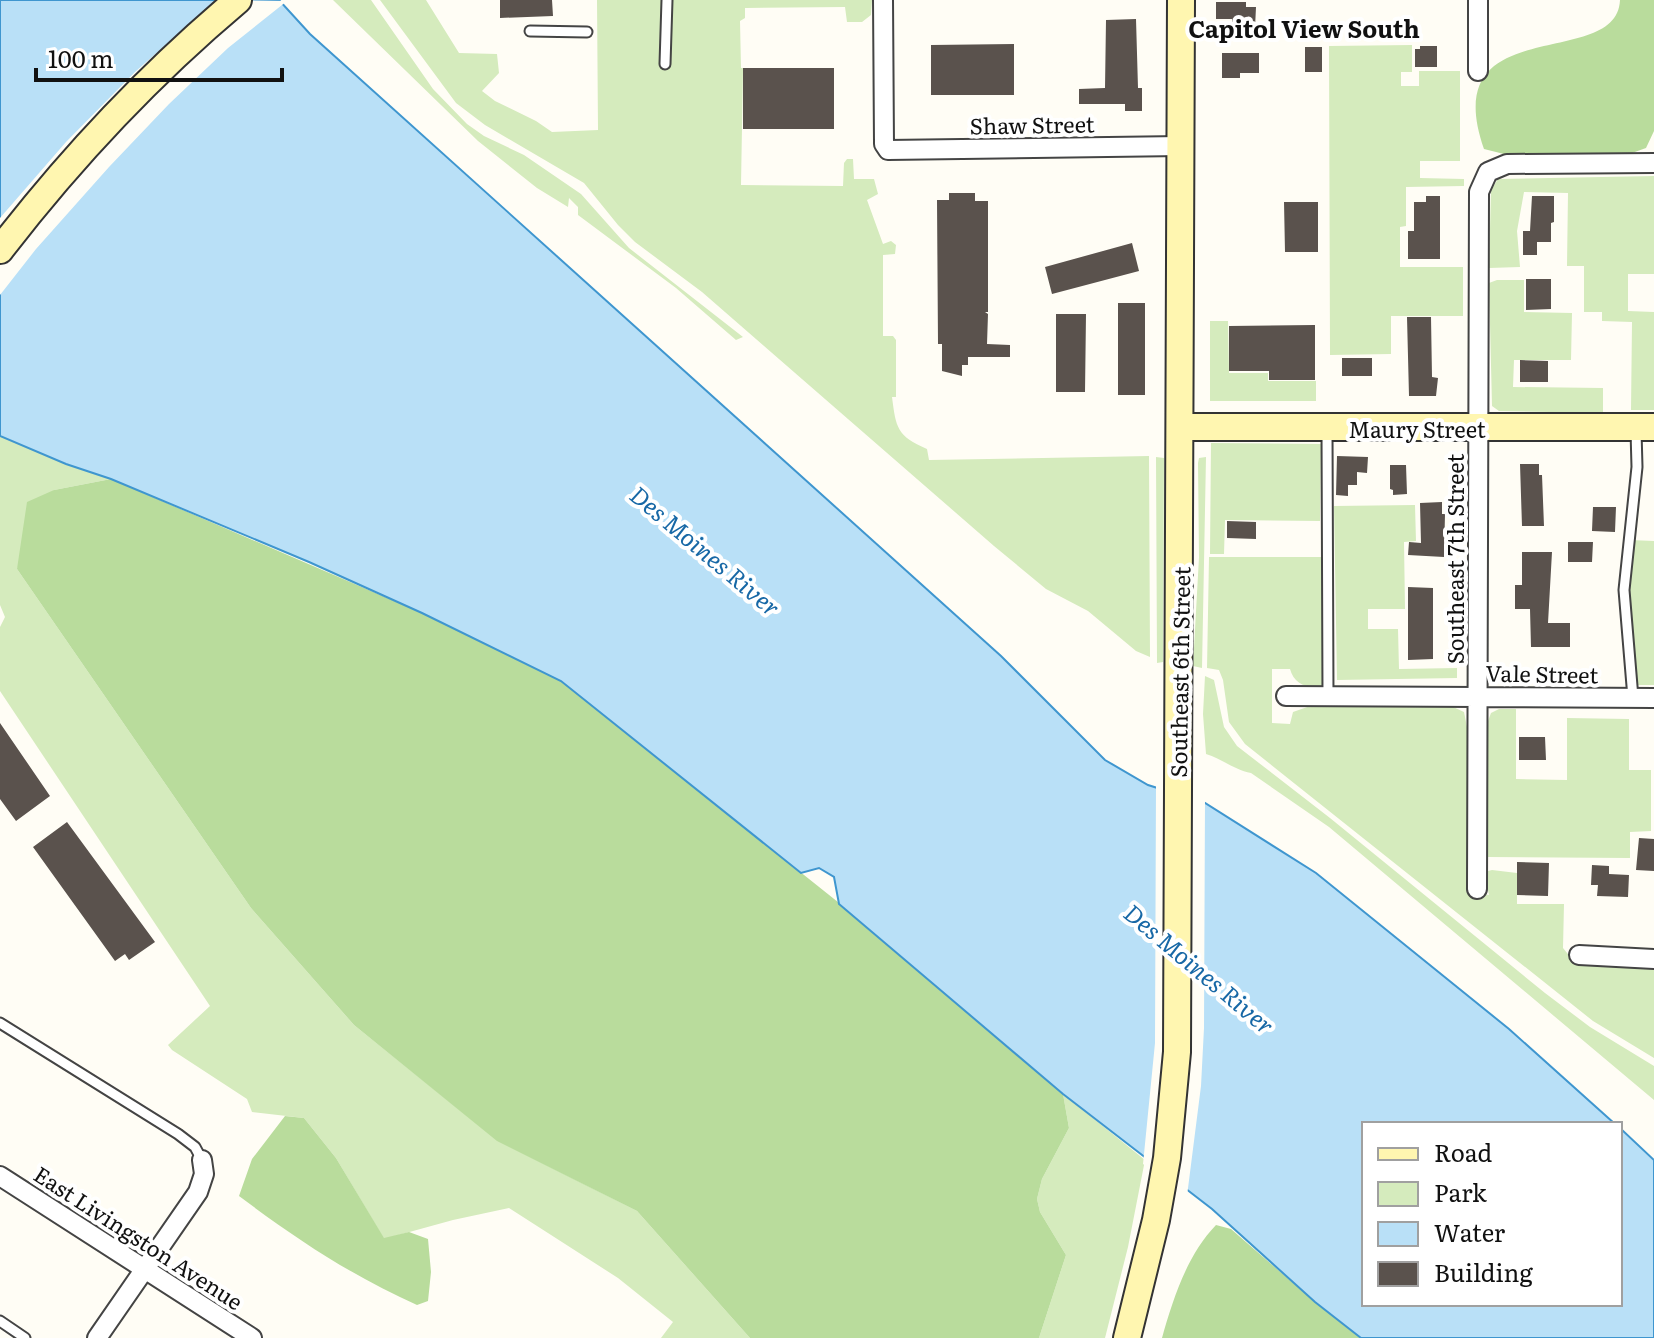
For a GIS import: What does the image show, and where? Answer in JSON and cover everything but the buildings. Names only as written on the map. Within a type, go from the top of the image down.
[{"type":"main road","points":[[0,250],[95,137],[159,72],[238,0]]},
{"type":"main road","name":"Southeast 6th Street","points":[[1127,1338],[1156,1220],[1167,1158],[1174,1100],[1179,991],[1177,744],[1181,0]]},
{"type":"main road","name":"Maury Street","points":[[1181,427],[1645,427]]},
{"type":"street","name":"Shaw Street","points":[[883,0],[884,147],[902,150],[1181,146]]},
{"type":"street","points":[[1478,0],[1478,71]]},
{"type":"street","name":"Southeast 7th Street","points":[[1477,889],[1478,206],[1482,182],[1488,172],[1507,164],[1654,163]]},
{"type":"street","name":"Vale Street","points":[[1286,696],[1654,698]]},
{"type":"street","points":[[1579,955],[1654,959]]},
{"type":"street","points":[[97,1338],[198,1192],[204,1174],[202,1160]]},
{"type":"street","name":"East Livingston Avenue","points":[[0,1176],[252,1338]]},
{"type":"lane","points":[[665,64],[667,0]]},
{"type":"lane","points":[[530,31],[587,32]]},
{"type":"lane","points":[[1633,698],[1624,590],[1637,467],[1645,427]]},
{"type":"lane","points":[[1327,428],[1328,696]]},
{"type":"lane","points":[[0,1023],[178,1134],[195,1147],[202,1160]]},
{"type":"lane","points":[[0,1321],[25,1338]]},
{"type":"green space","points":[[333,0],[371,0],[433,89],[467,124],[484,136],[524,155],[581,194],[629,248],[743,337],[736,340],[676,288],[578,215],[578,207],[569,198],[568,207],[537,188],[478,141]]},
{"type":"green space","points":[[380,0],[426,0],[459,53],[497,54],[499,73],[482,91],[552,132],[598,130],[597,0],[872,0],[871,15],[862,22],[847,22],[845,7],[745,8],[745,18],[740,21],[743,68],[741,185],[843,186],[847,159],[853,159],[854,179],[874,179],[878,194],[867,200],[883,244],[891,241],[896,245],[895,254],[883,255],[883,336],[893,336],[896,340],[896,397],[892,397],[895,416],[904,435],[927,449],[929,460],[1149,456],[1150,657],[1136,651],[1088,611],[1046,589],[994,546],[702,292],[635,242],[584,183],[485,125],[456,103]]},
{"type":"green space","points":[[1620,0],[1654,0],[1654,131],[1646,148],[1632,153],[1504,154],[1484,149],[1476,105],[1484,77],[1505,59],[1591,34],[1611,21]]},
{"type":"green space","points":[[1412,45],[1412,72],[1401,72],[1401,86],[1419,86],[1419,71],[1460,71],[1460,161],[1420,161],[1420,178],[1464,179],[1464,186],[1406,187],[1406,226],[1400,227],[1400,267],[1463,267],[1463,316],[1391,316],[1391,354],[1330,355],[1329,46]]},
{"type":"green space","points":[[1654,176],[1654,274],[1628,274],[1628,311],[1654,312],[1654,410],[1631,410],[1632,322],[1602,321],[1602,312],[1584,312],[1584,266],[1567,266],[1568,193],[1524,192],[1517,231],[1520,267],[1489,268],[1491,190],[1498,179]]},
{"type":"green space","points":[[1524,280],[1524,312],[1572,313],[1571,360],[1514,360],[1513,387],[1603,388],[1603,413],[1499,411],[1492,406],[1489,283]]},
{"type":"green space","points":[[1210,321],[1228,321],[1229,373],[1268,373],[1268,381],[1316,381],[1316,401],[1210,401]]},
{"type":"green space","points":[[0,436],[111,479],[54,490],[17,569],[251,908],[354,1025],[497,1140],[637,1211],[750,1338],[661,1338],[673,1322],[618,1278],[509,1208],[384,1239],[336,1158],[304,1118],[252,1112],[247,1099],[172,1050],[168,1045],[210,1006],[0,691],[0,627],[5,617],[0,605]]},
{"type":"green space","points":[[1211,443],[1321,444],[1320,521],[1225,520],[1224,554],[1210,554]]},
{"type":"green space","points":[[1156,457],[1164,458],[1163,662],[1157,663]]},
{"type":"green space","points":[[1206,457],[1202,668],[1193,666],[1199,557],[1198,463],[1199,458]]},
{"type":"green space","points":[[111,479],[422,613],[561,681],[873,930],[1063,1094],[1069,1128],[1042,1179],[1037,1199],[1040,1212],[1066,1255],[1039,1338],[750,1338],[637,1211],[497,1141],[354,1025],[251,908],[17,569],[27,502],[54,490]]},
{"type":"green space","points":[[1415,505],[1416,541],[1404,542],[1405,609],[1368,609],[1368,629],[1398,629],[1399,669],[1457,668],[1457,678],[1337,680],[1334,506]]},
{"type":"green space","points":[[1630,540],[1654,541],[1654,685],[1626,685]]},
{"type":"green space","points":[[1209,557],[1323,557],[1322,686],[1302,684],[1290,669],[1272,669],[1272,723],[1290,724],[1293,712],[1313,705],[1451,706],[1464,712],[1467,727],[1470,892],[1489,895],[1484,872],[1517,873],[1517,904],[1564,904],[1563,948],[1576,964],[1654,968],[1654,1058],[1593,1021],[1245,744],[1229,722],[1219,670],[1207,668]]},
{"type":"green space","points":[[1205,676],[1214,680],[1224,727],[1237,746],[1545,993],[1590,1027],[1654,1066],[1654,1100],[1329,827],[1251,773],[1206,754],[1203,714]]},
{"type":"green space","points":[[1499,709],[1516,709],[1516,779],[1567,780],[1567,718],[1629,719],[1629,770],[1651,770],[1651,831],[1630,832],[1630,858],[1487,857],[1488,721],[1491,713]]},
{"type":"green space","points":[[1063,1094],[1145,1160],[1128,1247],[1105,1338],[1039,1338],[1066,1255],[1040,1212],[1037,1199],[1042,1179],[1069,1128]]},
{"type":"green space","points":[[285,1116],[304,1118],[336,1158],[384,1238],[409,1232],[428,1239],[431,1272],[428,1301],[417,1305],[370,1282],[303,1241],[239,1196],[252,1159]]},
{"type":"green space","points":[[1216,1225],[1231,1229],[1361,1338],[1162,1338],[1189,1264]]},
{"type":"water","name":"Des Moines River","points":[[0,0],[279,0],[310,34],[1001,656],[1105,760],[1148,785],[1205,803],[1316,873],[1509,1029],[1613,1122],[1362,1122],[1362,1306],[1622,1306],[1622,1130],[1654,1160],[1654,1338],[1361,1338],[1315,1302],[1212,1209],[1063,1094],[839,904],[834,877],[819,868],[801,873],[561,681],[309,562],[0,436]]},
{"type":"pier","points":[[216,0],[287,1],[228,48],[169,104],[36,249],[0,295],[0,218],[66,142],[135,72]]},
{"type":"pier","points":[[1156,784],[1205,799],[1204,1028],[1201,1086],[1187,1196],[1143,1164],[1155,1043]]},
{"type":"district","name":"Capitol View South","points":[[1304,27]]}]
